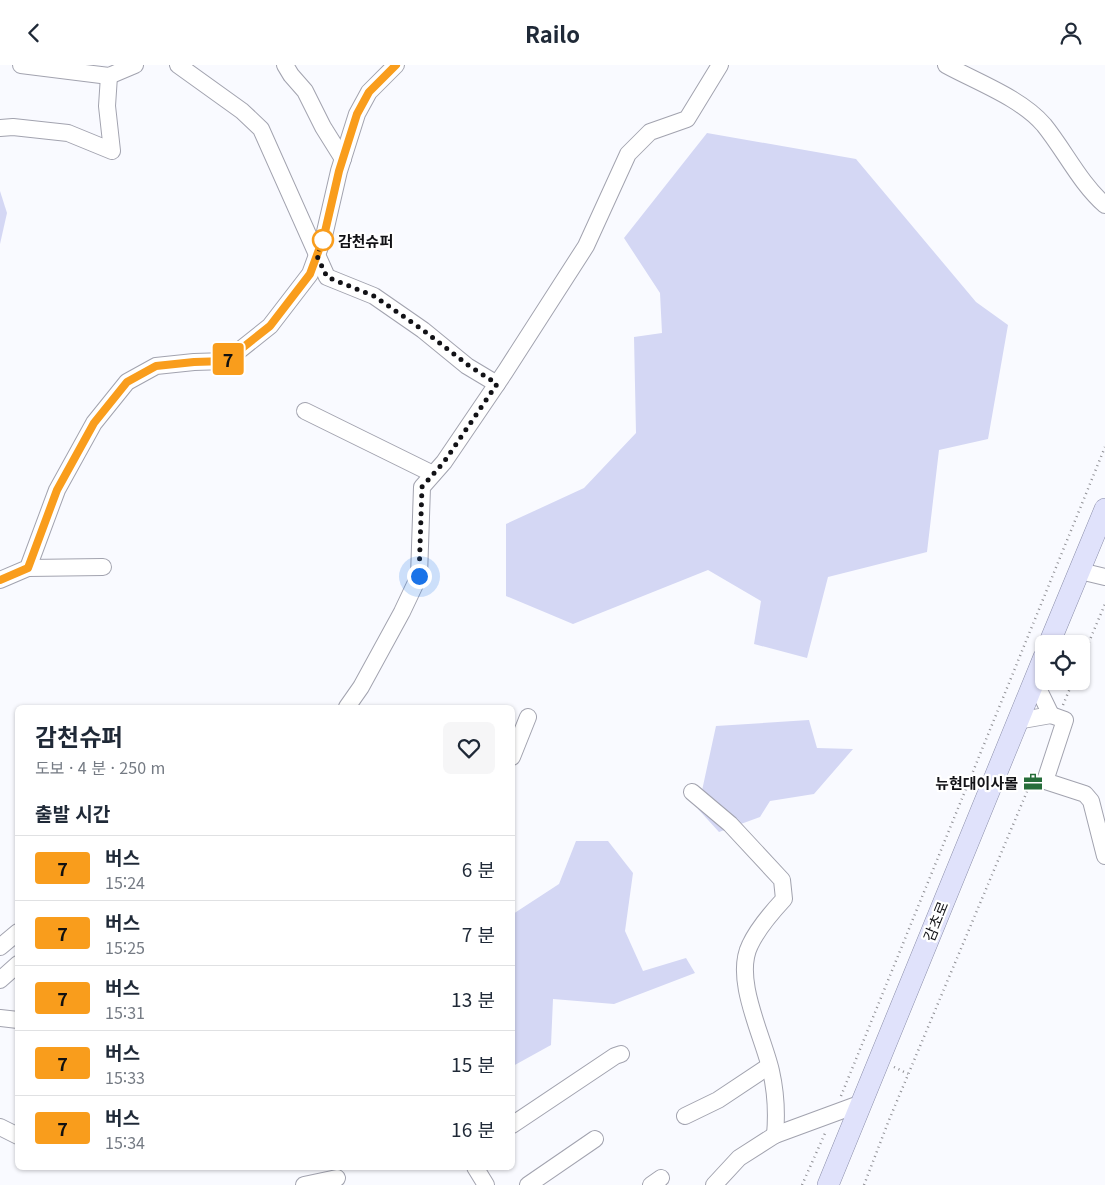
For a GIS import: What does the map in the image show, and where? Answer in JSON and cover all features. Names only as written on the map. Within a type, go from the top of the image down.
[{"type":"main road","points":[[1053,635],[1105,509]]},
{"type":"main road","name":"감초로","points":[[828,1185],[1034,680]]},
{"type":"street","points":[[21,65],[109,76],[134,65]]},
{"type":"street","points":[[178,65],[242,111],[261,129],[327,277],[374,296],[497,384]]},
{"type":"street","points":[[285,65],[305,91],[323,127],[343,159]]},
{"type":"street","points":[[28,568],[57,490],[94,423],[127,382],[156,366],[226,361],[270,326],[310,274],[324,236],[343,159],[357,114],[369,92],[396,65]]},
{"type":"street","points":[[348,705],[361,687],[402,612],[419,576],[422,487],[444,462],[586,246],[628,154],[650,132],[686,119],[720,65]]},
{"type":"street","points":[[946,65],[1016,101],[1028,110],[1043,124],[1091,193],[1105,205]]},
{"type":"street","points":[[0,128],[14,127],[68,133],[112,151],[107,106],[109,76]]},
{"type":"street","points":[[305,411],[433,474]]},
{"type":"street","points":[[0,580],[28,568],[103,567]]},
{"type":"street","points":[[1080,571],[1105,577]]},
{"type":"street","points":[[1034,680],[1054,716]]},
{"type":"street","points":[[1017,721],[1054,716],[1065,721],[1045,781],[1085,794],[1091,801],[1105,856]]},
{"type":"street","points":[[515,750],[528,717]]},
{"type":"street","points":[[692,792],[730,824],[782,880],[784,899],[766,919],[749,946],[745,970],[748,999],[770,1066],[777,1110],[775,1135]]},
{"type":"street","points":[[0,947],[15,934]]},
{"type":"street","points":[[0,980],[15,967]]},
{"type":"street","points":[[0,1018],[15,1020]]},
{"type":"street","points":[[515,1123],[615,1056],[621,1054]]},
{"type":"street","points":[[685,1115],[718,1100],[770,1066]]},
{"type":"street","points":[[714,1185],[739,1157],[775,1135],[862,1103]]},
{"type":"street","points":[[0,1127],[15,1134]]},
{"type":"street","points":[[528,1185],[595,1139]]},
{"type":"street","points":[[477,1170],[486,1185]]},
{"type":"street","points":[[304,1185],[338,1177]]},
{"type":"path","points":[[802,1185],[834,1113],[1105,447]]},
{"type":"path","points":[[1090,640],[1105,604]]},
{"type":"path","points":[[1054,716],[1068,690]]},
{"type":"path","points":[[864,1185],[904,1083],[1031,781]]},
{"type":"shaded area","points":[[707,133],[856,159],[976,302],[1008,325],[988,439],[939,450],[927,552],[828,577],[807,658],[754,644],[761,601],[708,570],[573,624],[506,596],[506,524],[584,488],[636,433],[634,337],[662,333],[660,293],[624,238]]},
{"type":"shaded area","points":[[0,191],[7,213],[0,244]]},
{"type":"shaded area","points":[[809,720],[817,748],[853,749],[814,794],[770,801],[760,817],[719,832],[698,809],[716,726]]},
{"type":"shaded area","points":[[576,841],[608,841],[633,873],[625,931],[643,971],[686,958],[695,973],[614,1004],[553,999],[551,1045],[515,1065],[515,913],[559,884]]},
{"type":"bus line","name":"7","points":[[0,580],[28,568],[57,490],[94,423],[127,382],[156,366],[226,361],[270,326],[310,274],[324,236],[339,171],[357,114],[369,92],[396,65]]},
{"type":"place","name":"감천슈퍼","points":[[323,240]]},
{"type":"place","name":"뉴현대이사몰","points":[[1033,782]]},
{"type":"route","points":[[323,240],[324,236],[317,256],[327,277],[374,296],[497,384],[444,462],[422,487],[419,576]]}]
